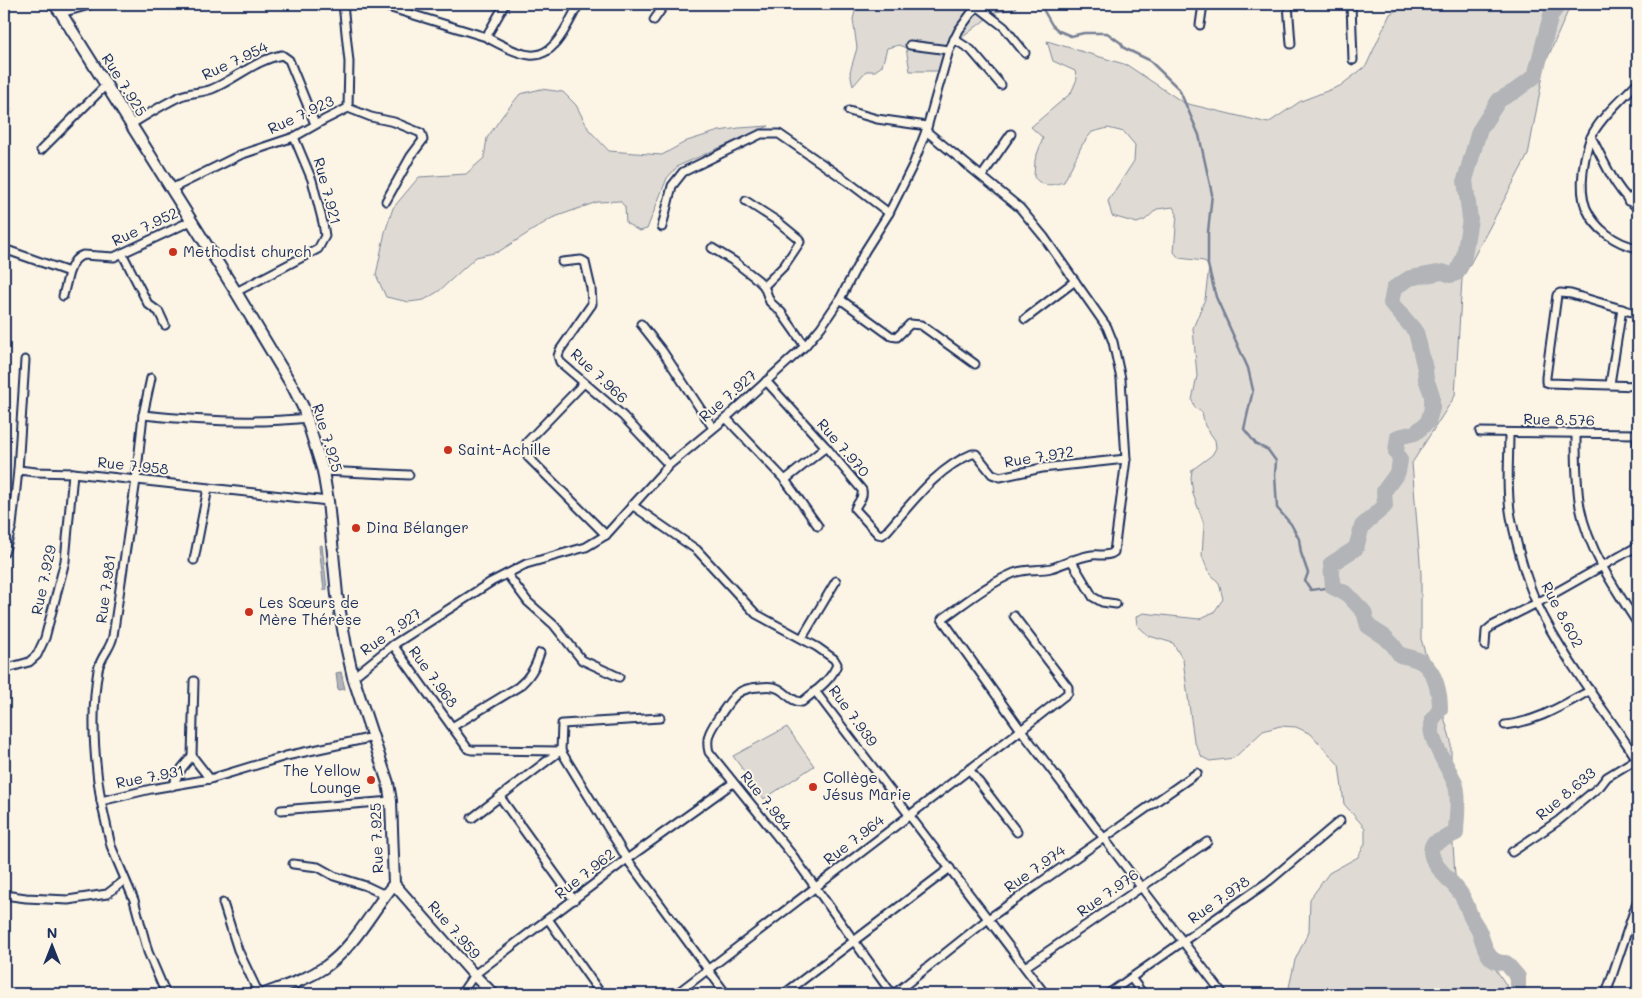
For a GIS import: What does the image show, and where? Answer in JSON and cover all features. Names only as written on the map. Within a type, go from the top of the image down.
[{"type":"street","name":"Rue 7.925","points":[[54,4],[236,292],[294,389],[308,418],[323,472],[328,500],[337,595],[346,646],[353,676],[388,784],[391,801],[394,884]]},
{"type":"street","points":[[61,13],[93,4]]},
{"type":"street","name":"Rue 7.923","points":[[170,189],[240,155],[294,137],[315,124],[348,108],[349,62],[343,4]]},
{"type":"street","points":[[378,4],[392,6],[486,37],[515,51],[530,55],[540,54],[548,50],[558,40],[579,4]]},
{"type":"street","points":[[486,37],[505,4]]},
{"type":"street","points":[[654,20],[665,4]]},
{"type":"street","points":[[1200,25],[1202,4]]},
{"type":"street","points":[[1288,4],[1291,44]]},
{"type":"street","points":[[1351,4],[1353,60]]},
{"type":"street","points":[[977,5],[1004,27],[1025,53]]},
{"type":"street","name":"Rue 7.927","points":[[353,676],[393,646],[474,592],[526,564],[586,547],[606,535],[669,465],[726,418],[805,346],[821,327],[840,298],[865,251],[889,213],[913,165],[927,129],[949,50],[954,39],[977,5]]},
{"type":"street","points":[[954,39],[972,50],[1001,85]]},
{"type":"street","points":[[910,44],[949,50]]},
{"type":"street","name":"Rue 7.954","points":[[130,125],[167,103],[183,96],[212,89],[245,70],[282,55],[289,60],[315,124]]},
{"type":"street","points":[[1638,82],[1607,115],[1591,137],[1584,160],[1582,187],[1585,207],[1595,222],[1611,237],[1628,246],[1638,248]]},
{"type":"street","points":[[41,150],[106,85]]},
{"type":"street","points":[[348,108],[371,117],[394,122],[421,133],[423,140],[411,156],[386,201]]},
{"type":"street","points":[[849,111],[927,129],[1020,208],[1044,237],[1107,327],[1113,342],[1122,394],[1126,459],[1114,552],[1071,560],[1050,568],[1024,570],[1014,573],[993,584],[942,619],[1021,730],[1223,994]]},
{"type":"street","points":[[662,227],[672,186],[683,172],[761,134],[769,133],[778,134],[847,181],[889,213]]},
{"type":"street","points":[[982,176],[1011,134]]},
{"type":"street","name":"Rue 7.921","points":[[236,292],[318,250],[325,236],[312,180],[294,137]]},
{"type":"street","points":[[1591,137],[1621,192],[1628,201],[1638,208]]},
{"type":"street","points":[[1628,201],[1638,191]]},
{"type":"street","points":[[746,200],[777,221],[799,239],[800,242],[784,266],[764,286]]},
{"type":"street","name":"Rue 7.952","points":[[69,272],[75,259],[79,257],[107,258],[191,221]]},
{"type":"street","points":[[4,248],[69,272],[63,296]]},
{"type":"street","points":[[712,248],[753,274],[764,286],[770,302],[781,312],[805,346]]},
{"type":"street","points":[[122,253],[148,304],[159,312],[165,325]]},
{"type":"street","name":"Rue 7.966","points":[[562,262],[581,260],[585,262],[591,288],[592,304],[560,350],[558,356],[560,362],[583,384],[623,416],[669,465]]},
{"type":"street","points":[[1025,319],[1075,281]]},
{"type":"street","points":[[1638,314],[1571,294],[1560,293],[1557,295],[1546,382],[1638,386]]},
{"type":"street","points":[[840,298],[891,336],[897,337],[910,324],[921,325],[975,364]]},
{"type":"street","points":[[1610,384],[1622,309]]},
{"type":"street","points":[[641,324],[663,352],[713,428]]},
{"type":"street","points":[[4,553],[12,526],[26,360]]},
{"type":"street","name":"Rue 7.981","points":[[101,801],[95,748],[98,669],[114,636],[136,480],[143,415],[151,378]]},
{"type":"street","name":"Rue 7.970","points":[[766,381],[862,490],[862,498],[855,510],[878,534]]},
{"type":"street","points":[[583,384],[527,442],[526,450],[528,457],[606,535]]},
{"type":"street","points":[[143,415],[250,422],[308,418]]},
{"type":"street","points":[[726,418],[785,480],[818,526]]},
{"type":"street","name":"Rue 8.576","points":[[1480,432],[1638,434]]},
{"type":"street","name":"Rue 8.602","points":[[1509,433],[1511,515],[1520,557],[1537,603],[1555,635],[1638,760]]},
{"type":"street","points":[[1576,434],[1578,488],[1587,530],[1603,566],[1638,624]]},
{"type":"street","points":[[1638,434],[1638,450]]},
{"type":"street","points":[[785,480],[826,447]]},
{"type":"street","name":"Rue 7.972","points":[[878,534],[882,535],[887,531],[929,484],[948,468],[972,454],[976,454],[992,474],[1000,477],[1042,468],[1126,459]]},
{"type":"street","name":"Rue 7.958","points":[[18,470],[73,473],[328,500]]},
{"type":"street","points":[[323,472],[409,475]]},
{"type":"street","name":"Rue 7.929","points":[[4,669],[29,662],[37,655],[45,638],[65,561],[73,473]]},
{"type":"street","points":[[194,560],[208,488]]},
{"type":"street","name":"Rue 7.939","points":[[632,505],[697,550],[756,614],[802,638],[834,660],[837,664],[833,673],[815,691],[1043,994]]},
{"type":"street","points":[[1485,646],[1486,631],[1492,626],[1638,546]]},
{"type":"street","points":[[1071,560],[1093,597],[1102,602],[1116,604]]},
{"type":"street","points":[[507,574],[528,602],[554,625],[582,660],[619,677]]},
{"type":"street","points":[[802,638],[836,581]]},
{"type":"street","name":"Rue 7.964","points":[[676,994],[1068,693],[1068,687],[1014,616]]},
{"type":"street","name":"Rue 7.968","points":[[393,646],[452,726],[518,687],[535,668],[540,653]]},
{"type":"street","points":[[172,786],[182,768],[192,756],[194,681]]},
{"type":"street","name":"Rue 7.984","points":[[815,691],[802,702],[792,700],[778,688],[751,688],[740,691],[735,694],[708,734],[707,744],[709,752],[766,821],[893,994]]},
{"type":"street","points":[[1505,725],[1519,724],[1535,719],[1591,690]]},
{"type":"street","points":[[660,718],[562,724],[560,751],[627,858],[726,994]]},
{"type":"street","points":[[452,726],[468,749],[472,750],[560,751]]},
{"type":"street","name":"Rue 7.931","points":[[166,994],[148,952],[134,900],[111,846],[101,801],[210,779],[286,756],[374,737]]},
{"type":"street","points":[[472,818],[560,751]]},
{"type":"street","points":[[192,756],[210,779]]},
{"type":"street","name":"Rue 8.633","points":[[1512,852],[1558,821],[1608,777],[1638,760]]},
{"type":"street","points":[[969,770],[1017,832]]},
{"type":"street","name":"Rue 7.974","points":[[893,994],[988,919],[1196,773]]},
{"type":"street","name":"Rue 7.962","points":[[461,994],[474,975],[627,858],[733,783]]},
{"type":"street","points":[[500,797],[574,900]]},
{"type":"street","points":[[281,810],[391,801]]},
{"type":"street","name":"Rue 7.978","points":[[1108,994],[1269,881],[1340,822]]},
{"type":"street","name":"Rue 7.976","points":[[1024,967],[1207,842]]},
{"type":"street","points":[[293,864],[318,867],[334,876],[366,886],[385,895]]},
{"type":"street","points":[[784,994],[950,868]]},
{"type":"street","points":[[4,896],[68,900],[107,894],[125,880]]},
{"type":"street","points":[[264,994],[302,980],[337,957],[360,931],[394,884]]},
{"type":"street","name":"Rue 7.959","points":[[394,884],[474,975],[494,994]]},
{"type":"street","points":[[1606,994],[1638,899]]},
{"type":"street","points":[[223,903],[238,950],[259,994]]},
{"type":"street","points":[[548,919],[601,994]]},
{"type":"street","points":[[1131,978],[1143,994]]},
{"type":"shaded area","points":[[857,4],[1014,4],[1016,9],[995,12],[963,37],[940,71],[910,71],[906,48],[899,45],[887,48],[882,66],[875,71],[866,71],[853,86],[850,72],[857,48],[853,19]]},
{"type":"shaded area","points":[[1407,4],[1571,4],[1545,64],[1528,155],[1462,279],[1455,396],[1412,463],[1421,574],[1421,639],[1451,741],[1451,814],[1455,875],[1472,933],[1512,994],[1289,994],[1295,960],[1309,931],[1310,899],[1329,873],[1358,857],[1365,844],[1365,828],[1344,804],[1339,765],[1311,734],[1296,727],[1280,726],[1263,731],[1234,758],[1210,761],[1202,757],[1194,741],[1183,660],[1173,643],[1149,636],[1137,625],[1136,617],[1143,613],[1199,619],[1214,612],[1223,599],[1219,583],[1208,571],[1202,556],[1204,524],[1193,494],[1191,478],[1192,470],[1212,455],[1216,448],[1215,440],[1205,426],[1202,412],[1195,408],[1192,400],[1197,376],[1193,328],[1205,299],[1209,267],[1204,261],[1179,258],[1174,252],[1177,214],[1173,207],[1157,209],[1145,220],[1137,223],[1112,216],[1108,201],[1134,161],[1135,145],[1124,132],[1108,128],[1092,132],[1082,145],[1064,182],[1048,185],[1041,183],[1034,177],[1035,160],[1043,138],[1031,127],[1071,93],[1077,79],[1075,71],[1053,61],[1047,41],[1127,65],[1184,103],[1268,123],[1301,101],[1340,86],[1366,66],[1390,14]]},
{"type":"shaded area","points":[[541,89],[563,92],[576,105],[589,130],[609,151],[662,155],[687,141],[719,131],[769,126],[678,166],[667,178],[647,229],[639,231],[626,223],[625,207],[620,201],[597,202],[552,218],[498,252],[476,257],[439,291],[424,300],[409,302],[386,297],[376,275],[385,232],[393,208],[419,177],[466,174],[484,158],[487,138],[520,94]]},
{"type":"shaded area","points":[[322,545],[327,589],[324,591],[319,546]]},
{"type":"shaded area","points":[[341,672],[345,689],[338,690],[336,673]]},
{"type":"shaded area","points":[[787,727],[814,766],[764,799],[733,756]]},
{"type":"waterway","points":[[1040,4],[1052,25],[1059,31],[1071,36],[1084,33],[1107,33],[1121,43],[1124,48],[1149,60],[1179,89],[1199,135],[1212,194],[1208,232],[1208,265],[1216,297],[1248,368],[1253,390],[1244,429],[1256,444],[1268,450],[1276,461],[1277,508],[1291,524],[1299,539],[1301,553],[1308,573],[1305,581],[1311,590],[1333,587]]},
{"type":"waterway","points":[[1518,994],[1518,977],[1506,963],[1494,960],[1487,953],[1463,898],[1432,857],[1433,844],[1456,833],[1458,804],[1456,786],[1432,734],[1431,726],[1433,719],[1440,709],[1438,690],[1434,678],[1421,661],[1400,655],[1385,637],[1368,626],[1364,612],[1347,594],[1333,587],[1331,564],[1356,548],[1362,526],[1385,506],[1384,491],[1398,472],[1400,460],[1396,452],[1398,437],[1415,433],[1428,422],[1432,408],[1432,395],[1426,379],[1416,332],[1391,303],[1394,288],[1410,278],[1443,272],[1451,275],[1457,273],[1464,256],[1470,219],[1465,180],[1479,131],[1499,100],[1535,76],[1551,15],[1559,4]]},
{"type":"place","name":"Methodist church","points":[[173,252]]},
{"type":"place","name":"Saint-Achille","points":[[448,450]]},
{"type":"place","name":"Dina Bélanger","points":[[356,528]]},
{"type":"place","name":"Les Sœurs de Mère Thérèse","points":[[249,612]]},
{"type":"place","name":"The Yellow Lounge","points":[[371,780]]},
{"type":"place","name":"Collège Jésus Marie","points":[[813,787]]}]
